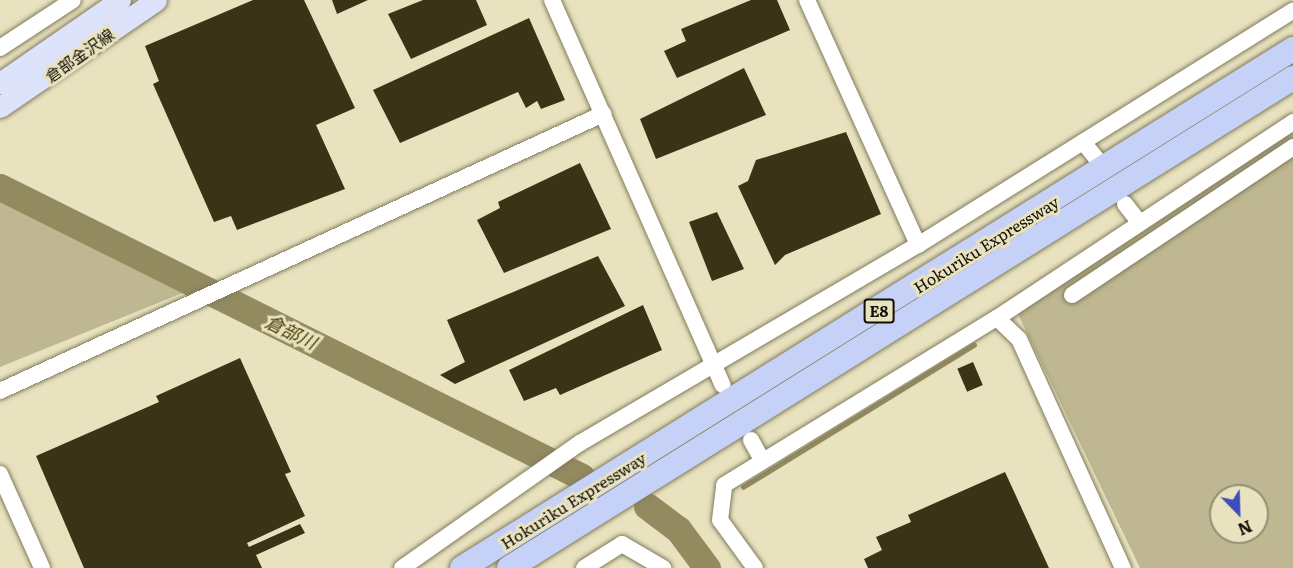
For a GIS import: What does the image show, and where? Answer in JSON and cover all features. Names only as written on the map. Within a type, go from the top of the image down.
[{"type":"highway","name":"Hokuriku Expressway","points":[[462,568],[1293,49]]},
{"type":"highway","name":"Hokuriku Expressway","points":[[509,568],[1293,78]]},
{"type":"main road","name":"倉部金沢線","points":[[0,83],[120,0]]},
{"type":"main road","name":"倉部金沢線","points":[[0,107],[156,0]]},
{"type":"street","points":[[0,48],[73,0]]},
{"type":"street","points":[[81,0],[93,20]]},
{"type":"street","points":[[552,0],[723,385]]},
{"type":"street","points":[[807,0],[918,245]]},
{"type":"street","points":[[402,568],[580,443],[918,245],[1293,11]]},
{"type":"street","points":[[0,391],[603,114]]},
{"type":"street","points":[[755,568],[720,520],[724,485],[761,458],[997,318],[1139,222],[1292,125]]},
{"type":"street","points":[[1083,142],[1095,158]]},
{"type":"street","points":[[1072,296],[1293,147]]},
{"type":"street","points":[[1125,204],[1139,222]]},
{"type":"street","points":[[997,318],[1019,339],[1123,568]]},
{"type":"street","points":[[751,440],[761,458]]},
{"type":"street","points":[[0,474],[42,568]]},
{"type":"street","points":[[584,568],[622,544],[663,568]]},
{"type":"shaded area","points":[[1293,132],[1293,568],[1140,568],[1016,310]]},
{"type":"shaded area","points":[[0,201],[185,292],[0,367]]},
{"type":"building","points":[[253,0],[304,0],[355,108],[316,125],[345,189],[237,230],[231,216],[214,222],[153,84],[159,81],[145,46]]},
{"type":"building","points":[[332,0],[368,0],[337,14]]},
{"type":"building","points":[[423,0],[476,0],[487,25],[411,59],[388,14]]},
{"type":"building","points":[[751,0],[777,0],[790,30],[677,78],[664,51],[686,41],[681,29]]},
{"type":"building","points":[[529,18],[565,100],[541,109],[537,101],[526,108],[518,92],[400,143],[373,90]]},
{"type":"building","points":[[744,68],[766,115],[656,159],[640,119]]},
{"type":"building","points":[[846,132],[881,214],[785,255],[775,265],[738,186],[748,181],[756,160]]},
{"type":"building","points":[[580,163],[611,229],[504,273],[477,220],[500,208],[498,202]]},
{"type":"building","points":[[717,212],[744,269],[712,281],[689,222]]},
{"type":"building","points":[[598,256],[625,306],[455,384],[440,375],[465,362],[447,320]]},
{"type":"building","points":[[643,305],[662,350],[560,395],[556,388],[524,401],[509,370]]},
{"type":"building","points":[[240,358],[291,472],[285,474],[305,516],[247,543],[249,547],[300,524],[305,533],[256,555],[262,568],[84,568],[36,456],[159,402],[156,396]]},
{"type":"building","points":[[973,362],[983,385],[967,392],[957,369]]},
{"type":"building","points":[[1005,472],[1049,568],[868,568],[864,559],[882,550],[876,537],[911,522],[908,515]]},
{"type":"waterway","name":"倉部川","points":[[0,187],[582,477]]},
{"type":"waterway","points":[[743,487],[974,345]]},
{"type":"waterway","name":"倉部川","points":[[647,506],[678,529],[707,568]]}]
